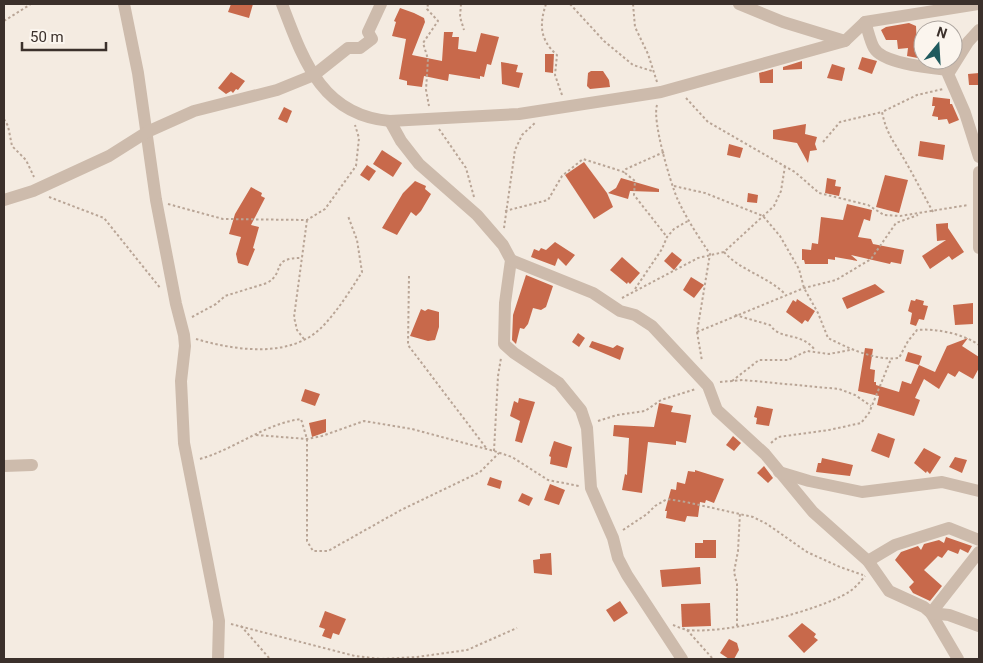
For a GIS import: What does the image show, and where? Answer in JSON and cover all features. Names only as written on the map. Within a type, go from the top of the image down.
[{"type":"street","points":[[124,4],[138,73],[156,200],[176,304],[184,335],[185,346],[181,381],[184,443],[219,621],[218,659]]},
{"type":"street","points":[[282,4],[298,45],[324,91],[341,105],[373,119],[390,121],[551,110],[661,92],[845,41],[865,22],[978,4]]},
{"type":"street","points":[[4,200],[36,190],[109,156],[146,132],[194,111],[277,90],[314,76],[348,48],[360,48],[372,39],[368,32],[381,4]]},
{"type":"street","points":[[739,4],[784,22],[845,41]]},
{"type":"street","points":[[865,22],[874,49],[878,53],[898,61],[913,64]]},
{"type":"street","points":[[963,51],[979,30]]},
{"type":"street","points":[[949,70],[953,87],[965,113],[979,157]]},
{"type":"street","points":[[390,121],[401,141],[419,164],[477,215],[503,245],[511,260],[505,303],[504,344],[514,353],[559,383],[581,410],[587,428],[591,488],[627,575],[682,659]]},
{"type":"street","points":[[979,172],[979,248]]},
{"type":"street","points":[[511,260],[593,293],[620,311],[635,315],[652,326],[708,386],[717,410],[765,454],[813,512],[870,569],[889,591],[924,607],[931,613],[958,659]]},
{"type":"street","points":[[4,466],[32,465]]},
{"type":"street","points":[[779,472],[809,481],[862,492],[942,482],[979,491]]},
{"type":"street","points":[[870,569],[895,545],[949,528],[979,540]]},
{"type":"street","points":[[931,613],[979,552]]},
{"type":"street","points":[[931,613],[949,615],[979,626]]},
{"type":"path","points":[[4,21],[31,4]]},
{"type":"path","points":[[428,4],[427,9],[438,21],[423,43],[428,59],[426,90],[440,133],[466,168],[477,215]]},
{"type":"path","points":[[461,4],[460,17],[464,30]]},
{"type":"path","points":[[546,4],[543,34],[545,45],[557,55],[555,76],[559,90],[569,108]]},
{"type":"path","points":[[570,4],[604,41],[632,65],[652,71]]},
{"type":"path","points":[[633,4],[636,27],[648,54],[652,71],[661,92],[656,111],[657,126],[674,186],[688,221],[710,254],[697,332],[703,367]]},
{"type":"path","points":[[680,87],[690,105],[708,122],[785,166],[813,186],[819,194],[868,205],[884,215],[933,212],[978,203]]},
{"type":"path","points":[[823,142],[840,122],[882,112],[917,95],[953,87]]},
{"type":"path","points":[[156,200],[223,219],[307,220],[325,209],[356,166],[359,138],[350,109]]},
{"type":"path","points":[[503,245],[505,211],[515,150],[522,135],[551,110]]},
{"type":"path","points":[[882,112],[885,127],[892,144],[904,158],[933,212]]},
{"type":"path","points":[[4,119],[8,126],[12,146],[26,160],[36,190],[104,218],[157,285],[176,304]]},
{"type":"path","points":[[624,172],[626,169],[664,152]]},
{"type":"path","points":[[505,211],[548,200],[562,176],[583,159],[624,172],[634,181],[634,195],[667,237]]},
{"type":"path","points":[[610,305],[633,291],[710,254],[724,252],[774,206],[781,192],[785,166]]},
{"type":"path","points":[[674,186],[705,193],[763,216],[785,244],[799,269],[804,288],[828,338],[854,350],[890,359],[899,358],[908,341],[917,330],[931,328],[968,339],[979,345]]},
{"type":"path","points":[[697,332],[804,288],[836,280],[871,259],[896,223],[922,213]]},
{"type":"path","points":[[184,335],[225,347],[243,349],[295,344],[320,329],[362,272],[357,240],[348,216]]},
{"type":"path","points":[[304,339],[297,330],[294,317],[307,220]]},
{"type":"path","points":[[633,291],[652,265],[667,237],[674,229],[688,221]]},
{"type":"path","points":[[724,252],[730,259],[746,269],[773,282],[786,295]]},
{"type":"path","points":[[180,320],[198,315],[225,296],[273,280],[282,261],[288,258],[301,258]]},
{"type":"path","points":[[409,276],[408,345],[487,449]]},
{"type":"path","points":[[735,315],[770,325],[774,330],[784,335],[804,339],[815,351]]},
{"type":"path","points":[[494,451],[498,376],[504,344]]},
{"type":"path","points":[[732,381],[759,360],[788,360],[807,351],[829,354],[854,350]]},
{"type":"path","points":[[765,454],[778,437],[829,430],[861,423],[871,406],[890,359]]},
{"type":"path","points":[[587,428],[601,419],[645,411],[661,400],[732,381],[839,389],[856,395],[871,406]]},
{"type":"path","points":[[188,463],[214,455],[253,435],[300,418],[304,424],[307,439],[306,541],[314,551],[321,552],[328,551],[401,510],[480,472],[499,453]]},
{"type":"path","points":[[253,435],[307,439],[322,436],[364,421],[412,429],[494,451],[512,457],[548,480],[591,488]]},
{"type":"path","points":[[613,538],[667,499],[740,513],[767,524],[807,552],[840,567],[870,569]]},
{"type":"path","points":[[737,626],[737,584],[734,572],[738,551],[740,513]]},
{"type":"path","points":[[687,630],[737,626],[822,605],[848,592],[870,569]]},
{"type":"path","points":[[651,614],[687,630],[712,659]]},
{"type":"path","points":[[219,621],[355,656],[381,659],[417,657],[467,650],[517,628]]},
{"type":"path","points":[[241,626],[270,659]]},
{"type":"building","points":[[231,4],[253,4],[249,18],[228,12]]},
{"type":"building","points":[[400,8],[424,18],[425,22],[412,55],[442,61],[444,32],[453,32],[452,37],[459,37],[458,49],[476,52],[481,33],[499,37],[491,65],[487,64],[484,77],[480,76],[480,79],[449,74],[448,81],[424,76],[422,87],[407,85],[407,81],[399,79],[406,39],[392,36],[396,22],[394,21]]},
{"type":"building","points":[[909,23],[913,25],[913,57],[907,56],[908,48],[898,49],[897,40],[886,40],[881,30],[886,27]]},
{"type":"building","points":[[545,54],[554,54],[553,73],[545,72]]},
{"type":"building","points":[[862,57],[877,61],[872,74],[858,69]]},
{"type":"building","points":[[802,61],[802,69],[783,70],[783,67]]},
{"type":"building","points":[[501,62],[518,65],[516,72],[523,73],[519,88],[502,84]]},
{"type":"building","points":[[832,64],[845,68],[842,81],[827,78]]},
{"type":"building","points":[[773,69],[773,83],[760,83],[759,73]]},
{"type":"building","points":[[591,71],[603,71],[609,80],[610,87],[590,89],[587,86],[588,73]]},
{"type":"building","points":[[231,72],[245,81],[238,90],[236,89],[233,93],[231,91],[226,94],[218,88]]},
{"type":"building","points":[[979,73],[979,85],[969,85],[968,74]]},
{"type":"building","points":[[933,97],[950,99],[950,104],[952,104],[959,120],[949,124],[947,119],[938,120],[938,117],[932,116],[935,106],[932,106]]},
{"type":"building","points":[[284,107],[292,111],[287,123],[278,119]]},
{"type":"building","points":[[806,124],[805,134],[817,137],[815,144],[817,150],[810,151],[808,163],[797,143],[773,139],[773,130]]},
{"type":"building","points":[[920,141],[945,145],[943,160],[918,156]]},
{"type":"building","points":[[729,144],[743,148],[740,158],[727,155]]},
{"type":"building","points":[[382,150],[402,163],[393,177],[373,164]]},
{"type":"building","points":[[584,162],[607,193],[613,207],[594,219],[565,175]]},
{"type":"building","points":[[367,165],[376,171],[369,181],[360,175]]},
{"type":"building","points":[[885,175],[908,180],[899,213],[876,207]]},
{"type":"building","points":[[621,178],[659,189],[659,192],[630,191],[628,199],[608,193],[616,188]]},
{"type":"building","points":[[827,178],[836,180],[835,186],[841,187],[839,196],[825,193]]},
{"type":"building","points":[[415,181],[426,186],[425,189],[431,194],[421,211],[416,216],[411,212],[397,235],[382,228],[403,193]]},
{"type":"building","points":[[251,187],[262,193],[261,196],[265,198],[251,225],[259,227],[253,248],[255,249],[248,266],[238,263],[236,254],[241,237],[229,234],[235,214]]},
{"type":"building","points":[[748,193],[758,195],[757,203],[747,202]]},
{"type":"building","points":[[847,204],[872,210],[870,221],[864,219],[858,237],[871,239],[873,244],[904,250],[901,264],[891,262],[890,264],[851,255],[858,261],[835,257],[835,260],[828,259],[828,264],[805,264],[804,260],[802,260],[802,249],[811,250],[812,243],[818,244],[821,217],[843,220]]},
{"type":"building","points":[[948,223],[948,228],[964,252],[952,260],[949,256],[930,269],[922,256],[946,240],[937,241],[936,224]]},
{"type":"building","points":[[555,242],[575,255],[566,266],[558,258],[555,266],[531,257],[534,249],[539,251],[541,248],[546,250]]},
{"type":"building","points":[[672,252],[682,260],[674,270],[664,261]]},
{"type":"building","points":[[622,257],[640,273],[630,284],[628,282],[627,284],[610,270]]},
{"type":"building","points":[[526,275],[553,286],[546,307],[541,310],[533,308],[528,324],[524,329],[520,328],[516,344],[512,340],[513,315]]},
{"type":"building","points":[[691,277],[704,285],[694,298],[683,290]]},
{"type":"building","points":[[875,284],[885,292],[847,309],[842,298]]},
{"type":"building","points":[[797,299],[815,311],[808,322],[805,320],[802,324],[786,312],[793,300],[796,302]]},
{"type":"building","points":[[916,299],[924,301],[923,305],[928,306],[924,320],[919,319],[916,326],[910,324],[912,313],[908,311],[911,300],[915,301]]},
{"type":"building","points":[[973,303],[973,324],[955,325],[953,305]]},
{"type":"building","points":[[421,309],[439,312],[439,327],[435,340],[428,341],[410,336]]},
{"type":"building","points":[[578,333],[585,338],[579,347],[572,342]]},
{"type":"building","points":[[968,338],[962,346],[979,357],[979,368],[973,379],[959,371],[955,377],[948,373],[939,389],[924,379],[915,398],[920,400],[914,416],[877,405],[879,396],[858,391],[865,348],[873,349],[870,369],[875,370],[874,382],[876,382],[876,385],[899,392],[902,381],[911,384],[919,365],[935,372],[947,346]]},
{"type":"building","points":[[592,341],[613,348],[617,345],[624,348],[620,360],[589,347]]},
{"type":"building","points":[[908,352],[922,356],[919,365],[905,361]]},
{"type":"building","points":[[305,389],[320,394],[315,406],[301,401]]},
{"type":"building","points":[[519,398],[535,402],[522,443],[515,441],[520,421],[510,416],[514,401],[518,403]]},
{"type":"building","points":[[659,403],[673,406],[671,412],[691,415],[686,443],[676,441],[676,445],[648,442],[642,493],[622,490],[625,474],[627,475],[629,438],[613,436],[614,425],[654,427]]},
{"type":"building","points":[[757,406],[773,409],[769,426],[756,424],[757,418],[754,417]]},
{"type":"building","points":[[326,419],[326,432],[312,437],[309,423]]},
{"type":"building","points":[[878,433],[895,439],[889,458],[871,451]]},
{"type":"building","points":[[733,436],[741,443],[734,451],[726,445]]},
{"type":"building","points":[[554,441],[572,447],[567,468],[550,464],[551,457],[549,456]]},
{"type":"building","points":[[924,448],[941,457],[930,474],[914,463]]},
{"type":"building","points":[[955,457],[967,460],[962,473],[949,467]]},
{"type":"building","points":[[822,458],[853,465],[850,476],[816,472],[818,463],[821,463]]},
{"type":"building","points":[[764,466],[773,478],[768,483],[757,473]]},
{"type":"building","points":[[695,470],[724,479],[714,503],[706,500],[705,503],[700,502],[698,517],[687,516],[685,522],[666,518],[667,511],[665,511],[671,489],[676,490],[677,482],[685,484],[688,471],[695,472]]},
{"type":"building","points":[[490,477],[502,481],[500,489],[487,485]]},
{"type":"building","points":[[550,484],[565,490],[559,505],[544,500]]},
{"type":"building","points":[[522,493],[533,498],[529,506],[518,501]]},
{"type":"building","points":[[946,537],[972,546],[968,553],[960,549],[958,554],[948,550],[942,558],[938,556],[924,570],[942,586],[930,601],[913,593],[909,587],[914,582],[895,560],[901,552],[918,546],[921,550],[924,544],[939,540],[944,543]]},
{"type":"building","points":[[703,540],[716,540],[716,558],[695,558],[695,543],[703,543]]},
{"type":"building","points":[[551,553],[552,575],[534,573],[533,560],[540,559],[540,554]]},
{"type":"building","points":[[700,567],[701,584],[662,587],[660,570]]},
{"type":"building","points":[[620,601],[628,613],[614,622],[606,610]]},
{"type":"building","points":[[710,603],[711,626],[682,627],[681,604]]},
{"type":"building","points":[[325,611],[346,619],[339,635],[333,633],[331,639],[322,636],[325,629],[319,627]]},
{"type":"building","points":[[802,623],[816,634],[814,637],[818,640],[804,653],[788,636]]},
{"type":"building","points":[[729,639],[737,643],[739,650],[734,659],[729,659],[720,653]]}]
